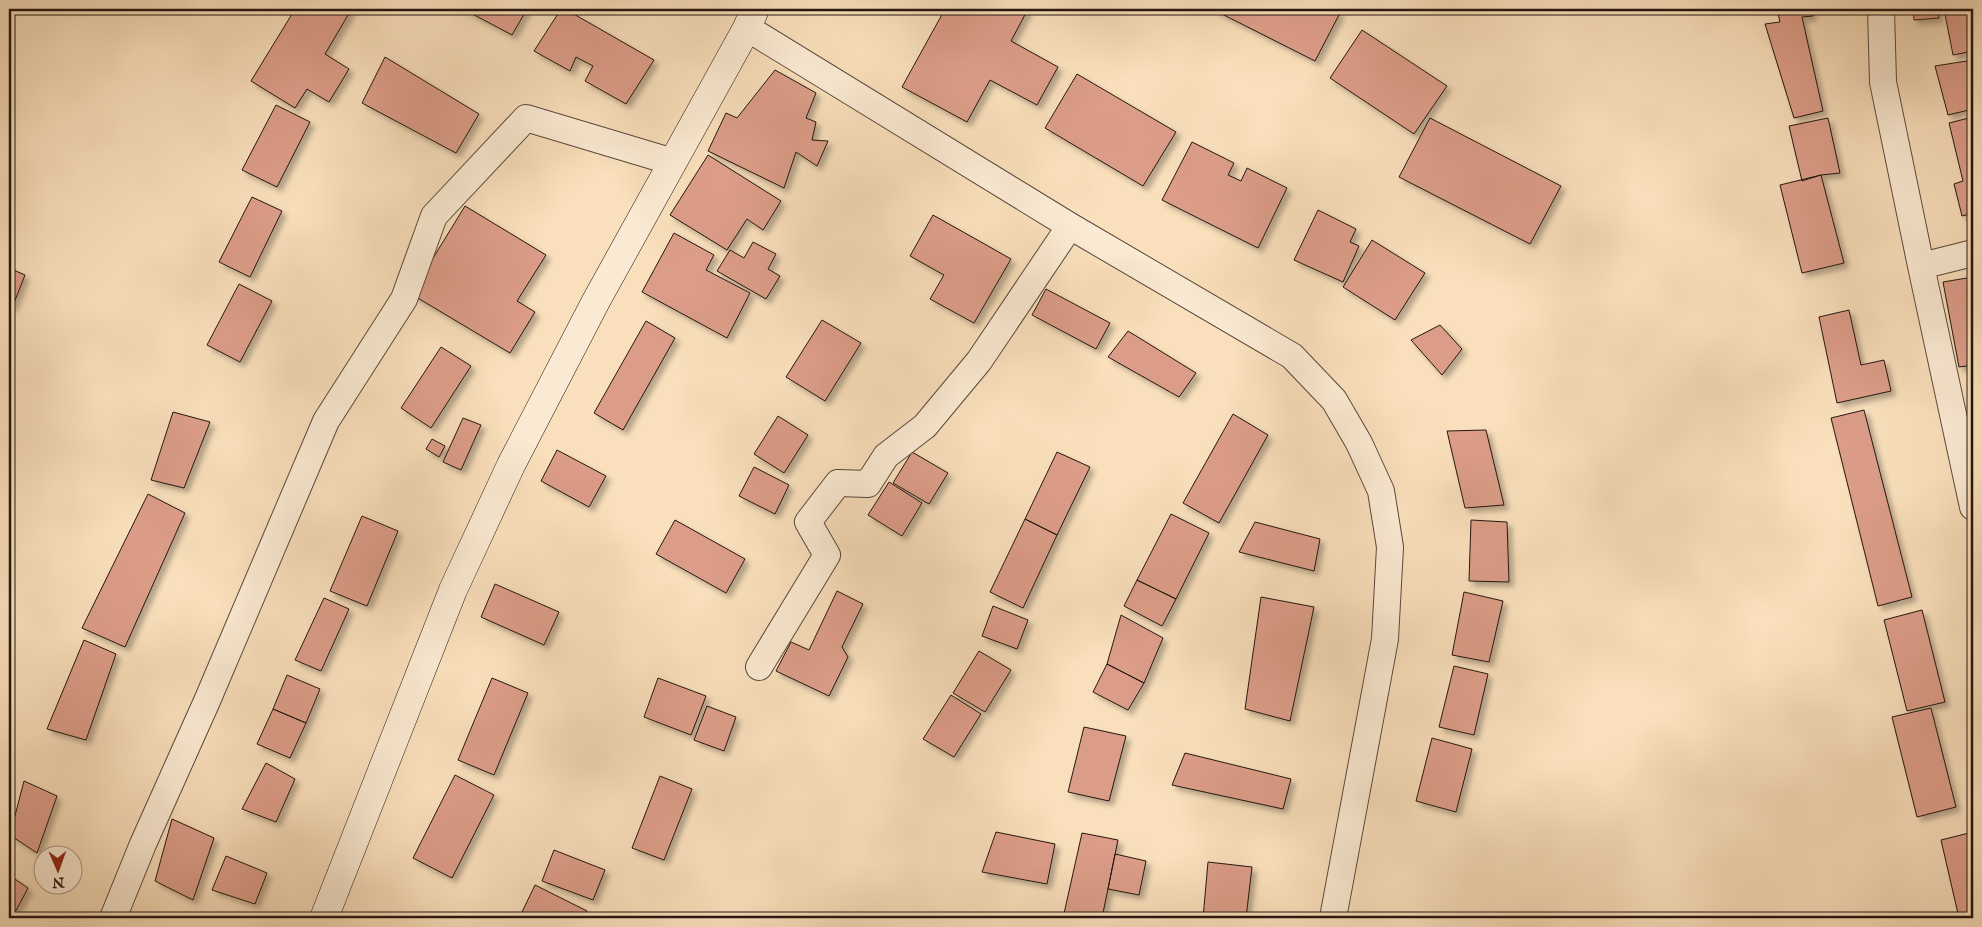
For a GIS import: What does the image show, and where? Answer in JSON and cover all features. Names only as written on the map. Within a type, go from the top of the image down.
[{"type":"street","points":[[1881,9],[1883,82],[1973,507]]},
{"type":"street","points":[[324,918],[450,599],[515,457],[596,301],[751,18],[1070,226],[1292,356],[1334,400],[1359,443],[1381,491],[1390,548],[1385,639],[1333,918]]},
{"type":"street","points":[[112,918],[207,702],[326,422],[404,299],[434,216],[526,118],[672,162]]},
{"type":"street","points":[[759,667],[828,555],[808,522],[838,483],[868,484],[886,456],[925,426],[979,361],[1070,226]]},
{"type":"street","points":[[1921,266],[1973,253]]},
{"type":"building","points":[[295,9],[351,10],[325,54],[349,69],[329,102],[307,89],[295,108],[251,81]]},
{"type":"building","points":[[463,9],[527,9],[512,35]]},
{"type":"building","points":[[561,9],[565,9],[654,60],[626,104],[585,81],[593,66],[576,57],[570,71],[534,51]]},
{"type":"building","points":[[945,9],[1028,9],[1011,41],[1058,67],[1037,105],[990,80],[967,122],[902,87]]},
{"type":"building","points":[[1212,9],[1331,9],[1340,13],[1315,61]]},
{"type":"building","points":[[1777,9],[1811,9],[1813,16],[1802,17],[1823,111],[1794,118],[1765,24],[1780,22]]},
{"type":"building","points":[[1913,9],[1938,9],[1939,18],[1914,20]]},
{"type":"building","points":[[1944,9],[1973,9],[1973,51],[1953,55]]},
{"type":"building","points":[[1362,30],[1447,86],[1414,134],[1330,78]]},
{"type":"building","points":[[385,57],[479,114],[456,153],[362,103]]},
{"type":"building","points":[[1973,60],[1973,109],[1948,115],[1935,66]]},
{"type":"building","points":[[775,70],[816,93],[806,118],[816,122],[812,140],[828,141],[817,166],[796,152],[784,188],[708,151],[726,113],[737,118]]},
{"type":"building","points":[[1077,74],[1176,132],[1143,186],[1045,128]]},
{"type":"building","points":[[276,105],[310,122],[277,187],[242,170]]},
{"type":"building","points":[[1973,117],[1973,213],[1962,216],[1954,184],[1963,181],[1949,123]]},
{"type":"building","points":[[1430,118],[1561,186],[1530,244],[1399,177]]},
{"type":"building","points":[[1828,118],[1840,173],[1821,175],[1802,181],[1789,126]]},
{"type":"building","points":[[1192,142],[1234,163],[1228,175],[1241,181],[1247,168],[1287,188],[1258,248],[1162,200]]},
{"type":"building","points":[[708,155],[781,201],[763,230],[747,219],[727,250],[670,215]]},
{"type":"building","points":[[1821,175],[1844,263],[1802,273],[1780,185]]},
{"type":"building","points":[[252,197],[282,211],[250,277],[219,262]]},
{"type":"building","points":[[465,206],[546,255],[517,301],[535,312],[510,353],[411,294]]},
{"type":"building","points":[[1318,210],[1356,229],[1350,242],[1359,246],[1343,282],[1294,260]]},
{"type":"building","points":[[933,215],[1011,259],[974,323],[930,299],[944,275],[910,256]]},
{"type":"building","points":[[674,233],[714,255],[706,270],[750,293],[727,338],[642,292]]},
{"type":"building","points":[[1372,240],[1425,273],[1395,320],[1343,287]]},
{"type":"building","points":[[753,242],[776,254],[768,269],[780,276],[766,299],[717,271],[730,250],[744,258]]},
{"type":"building","points":[[9,268],[25,275],[12,308],[9,307]]},
{"type":"building","points":[[1973,277],[1973,365],[1959,367],[1943,282]]},
{"type":"building","points":[[239,284],[272,301],[240,362],[207,345]]},
{"type":"building","points":[[1046,289],[1110,323],[1096,349],[1032,315]]},
{"type":"building","points":[[1849,310],[1861,365],[1884,360],[1891,391],[1837,403],[1819,317]]},
{"type":"building","points":[[822,320],[861,343],[825,401],[786,377]]},
{"type":"building","points":[[646,321],[675,338],[623,430],[594,413]]},
{"type":"building","points":[[1440,325],[1462,349],[1442,375],[1411,340]]},
{"type":"building","points":[[1128,331],[1196,373],[1179,397],[1108,357]]},
{"type":"building","points":[[441,347],[471,366],[431,428],[401,408]]},
{"type":"building","points":[[1864,410],[1912,597],[1878,606],[1831,418]]},
{"type":"building","points":[[173,412],[210,422],[184,488],[151,480]]},
{"type":"building","points":[[1233,414],[1268,435],[1219,523],[1183,503]]},
{"type":"building","points":[[778,416],[808,435],[784,473],[754,454]]},
{"type":"building","points":[[463,418],[481,425],[461,470],[443,462]]},
{"type":"building","points":[[1486,430],[1504,505],[1465,508],[1447,431]]},
{"type":"building","points":[[432,439],[445,446],[439,457],[426,449]]},
{"type":"building","points":[[557,450],[606,476],[589,507],[541,481]]},
{"type":"building","points":[[912,452],[948,473],[929,504],[893,483]]},
{"type":"building","points":[[1057,452],[1090,467],[1057,535],[1025,519]]},
{"type":"building","points":[[754,467],[789,485],[775,514],[739,496]]},
{"type":"building","points":[[889,482],[922,503],[902,536],[868,515]]},
{"type":"building","points":[[148,494],[185,513],[125,647],[82,628]]},
{"type":"building","points":[[1171,514],[1209,533],[1176,599],[1137,580]]},
{"type":"building","points":[[362,516],[398,531],[367,606],[330,591]]},
{"type":"building","points":[[1025,519],[1057,535],[1023,608],[990,592]]},
{"type":"building","points":[[675,520],[745,559],[726,593],[656,554]]},
{"type":"building","points":[[1471,520],[1507,522],[1509,582],[1469,581]]},
{"type":"building","points":[[1255,522],[1320,539],[1314,571],[1239,552]]},
{"type":"building","points":[[1137,580],[1176,599],[1162,626],[1124,606]]},
{"type":"building","points":[[495,584],[559,612],[544,645],[481,617]]},
{"type":"building","points":[[837,591],[863,604],[842,647],[848,657],[829,696],[776,671],[791,642],[809,650]]},
{"type":"building","points":[[1464,592],[1503,601],[1489,662],[1452,655]]},
{"type":"building","points":[[1261,597],[1314,607],[1290,721],[1245,709]]},
{"type":"building","points":[[324,598],[349,609],[321,671],[295,660]]},
{"type":"building","points":[[993,606],[1028,620],[1017,649],[982,636]]},
{"type":"building","points":[[1922,610],[1945,702],[1907,711],[1884,620]]},
{"type":"building","points":[[1121,615],[1163,638],[1144,683],[1107,664]]},
{"type":"building","points":[[84,640],[116,654],[86,740],[47,729]]},
{"type":"building","points":[[979,651],[1011,670],[985,712],[953,693]]},
{"type":"building","points":[[1107,664],[1144,683],[1128,710],[1093,692]]},
{"type":"building","points":[[1454,666],[1488,674],[1474,735],[1439,727]]},
{"type":"building","points":[[287,675],[320,689],[306,723],[273,709]]},
{"type":"building","points":[[492,678],[528,693],[494,775],[458,760]]},
{"type":"building","points":[[658,678],[706,696],[691,735],[644,717]]},
{"type":"building","points":[[951,695],[981,714],[954,757],[923,739]]},
{"type":"building","points":[[707,706],[736,717],[724,751],[694,740]]},
{"type":"building","points":[[1931,708],[1956,807],[1917,817],[1892,717]]},
{"type":"building","points":[[273,709],[306,723],[290,758],[257,744]]},
{"type":"building","points":[[1084,727],[1126,736],[1109,801],[1068,792]]},
{"type":"building","points":[[1432,738],[1472,749],[1456,812],[1416,801]]},
{"type":"building","points":[[1185,753],[1291,779],[1283,809],[1172,785]]},
{"type":"building","points":[[266,763],[295,779],[276,822],[242,809]]},
{"type":"building","points":[[455,775],[494,795],[452,878],[413,858]]},
{"type":"building","points":[[660,776],[692,789],[664,860],[632,848]]},
{"type":"building","points":[[24,781],[57,796],[40,844],[32,844],[32,850],[10,835]]},
{"type":"building","points":[[172,819],[214,838],[193,900],[155,881]]},
{"type":"building","points":[[996,832],[1055,844],[1047,884],[982,872]]},
{"type":"building","points":[[1973,832],[1973,918],[1959,918],[1941,840]]},
{"type":"building","points":[[1082,833],[1118,840],[1102,918],[1063,918]]},
{"type":"building","points":[[554,850],[605,870],[593,900],[542,881]]},
{"type":"building","points":[[1115,854],[1146,861],[1139,895],[1108,889]]},
{"type":"building","points":[[226,856],[267,873],[255,904],[212,890]]},
{"type":"building","points":[[1208,862],[1252,867],[1246,918],[1203,918]]},
{"type":"building","points":[[9,875],[28,888],[12,918],[9,918]]},
{"type":"building","points":[[535,885],[587,911],[583,918],[535,918],[522,912]]}]
